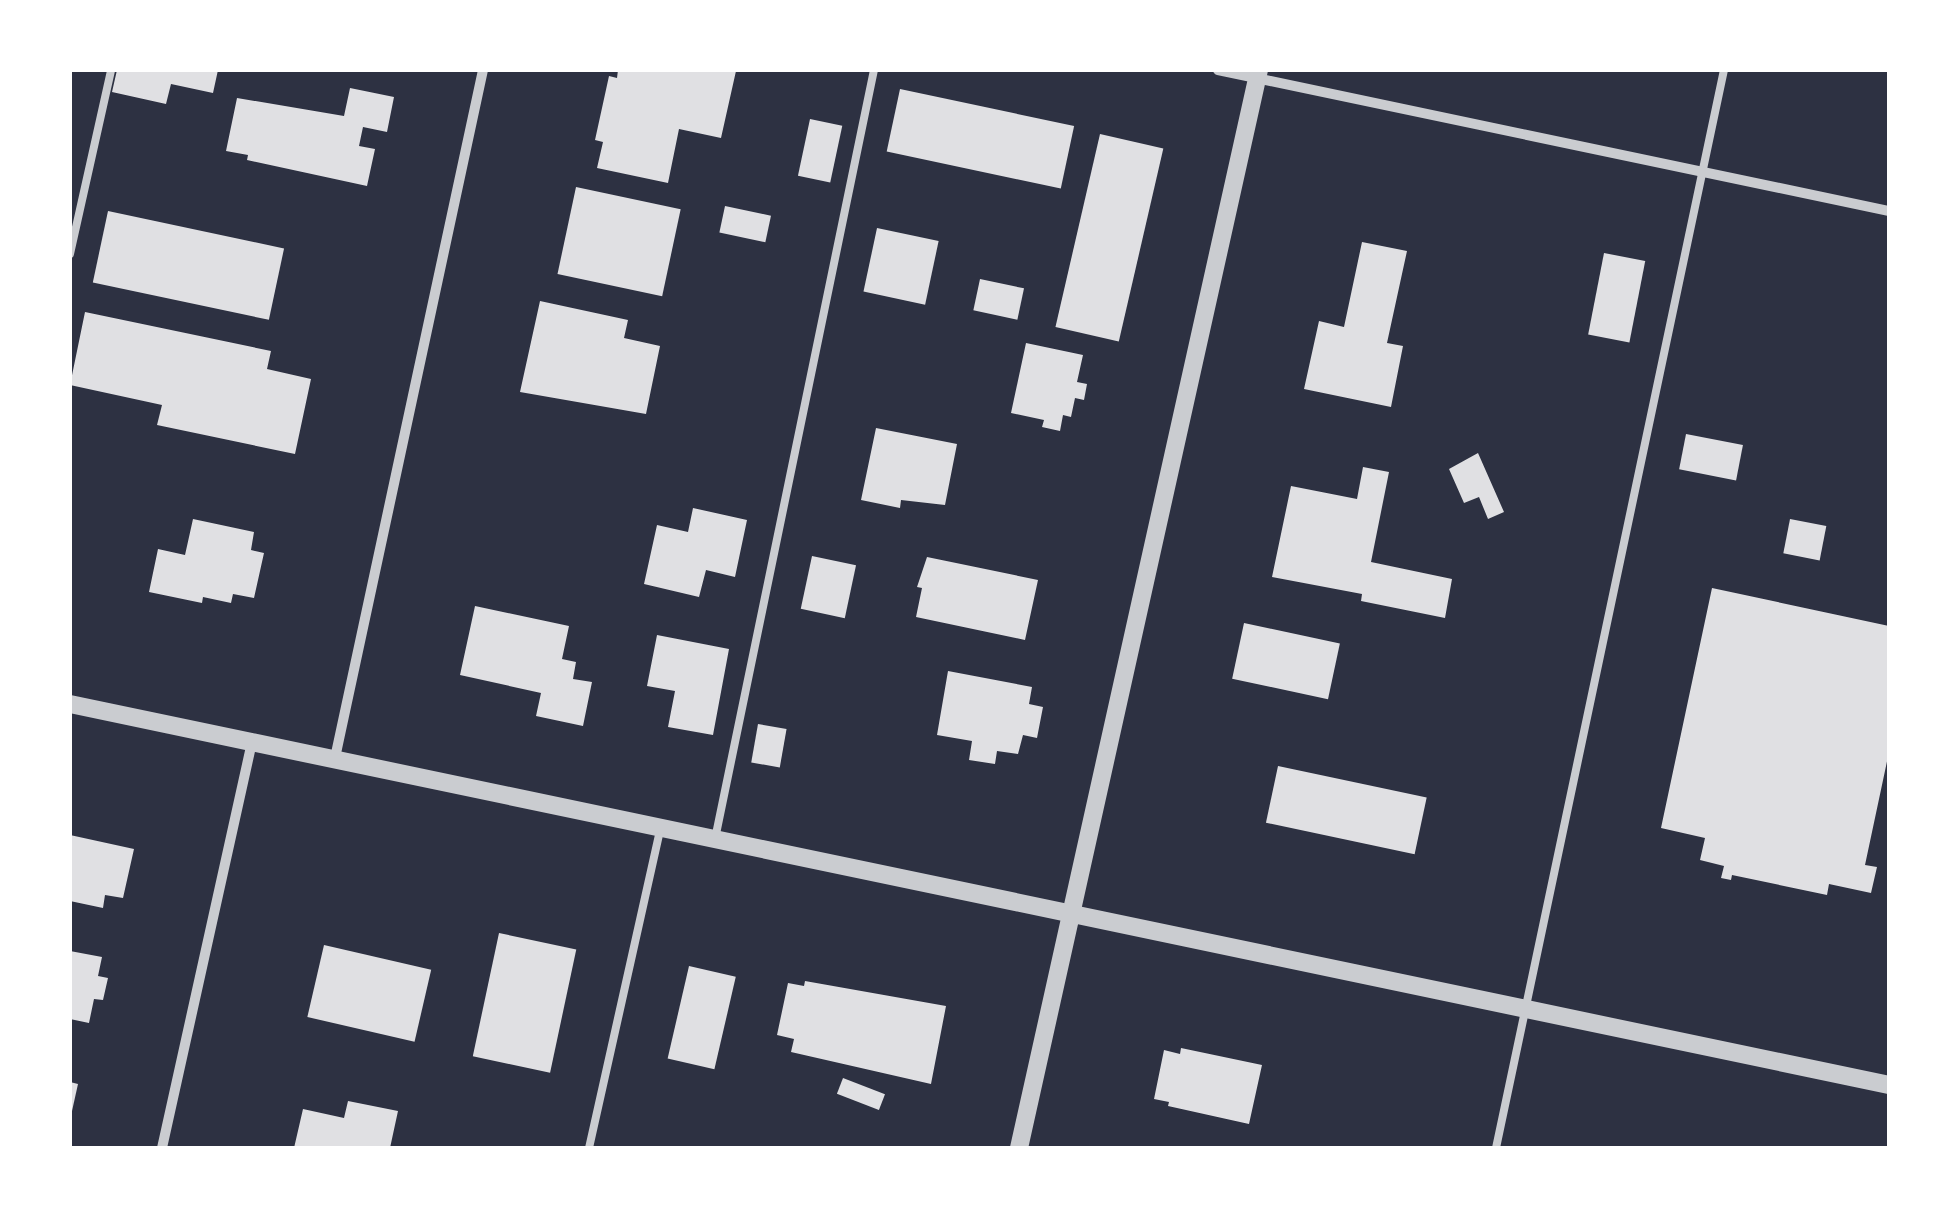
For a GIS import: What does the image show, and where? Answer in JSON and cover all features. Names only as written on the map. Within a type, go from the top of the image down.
[{"type":"street","points":[[334,758],[483,70]]},
{"type":"street","points":[[1218,70],[1258,74],[1889,212]]},
{"type":"street","points":[[1019,1148],[1258,74]]},
{"type":"street","points":[[70,704],[1889,1084]]},
{"type":"street","points":[[162,1148],[252,741]]},
{"type":"lane","points":[[70,254],[111,70]]},
{"type":"lane","points":[[715,839],[874,70]]},
{"type":"lane","points":[[1496,1148],[1724,70]]},
{"type":"lane","points":[[589,1148],[661,827]]},
{"type":"building","points":[[117,70],[218,70],[213,93],[171,84],[166,104],[112,92]]},
{"type":"building","points":[[618,70],[736,71],[721,138],[679,129],[668,183],[597,168],[603,142],[595,140],[609,76],[617,78]]},
{"type":"building","points":[[350,88],[394,97],[387,132],[363,127],[359,146],[375,149],[367,186],[247,160],[248,155],[226,151],[237,98],[344,116]]},
{"type":"building","points":[[900,89],[1074,126],[1061,189],[887,152]]},
{"type":"building","points":[[810,119],[842,126],[830,183],[798,176]]},
{"type":"building","points":[[1100,134],[1163,149],[1119,342],[1055,327]]},
{"type":"building","points":[[576,187],[681,209],[662,296],[557,274]]},
{"type":"building","points":[[725,206],[771,216],[765,242],[719,232]]},
{"type":"building","points":[[108,211],[284,248],[269,320],[93,282]]},
{"type":"building","points":[[877,228],[939,241],[925,305],[863,292]]},
{"type":"building","points":[[1362,242],[1407,251],[1387,343],[1403,346],[1391,407],[1304,389],[1319,321],[1344,327]]},
{"type":"building","points":[[1604,253],[1645,261],[1629,342],[1588,334]]},
{"type":"building","points":[[980,279],[1024,288],[1017,320],[973,310]]},
{"type":"building","points":[[540,301],[628,320],[624,338],[660,346],[646,414],[520,392]]},
{"type":"building","points":[[85,312],[271,351],[267,369],[311,379],[295,454],[157,425],[162,405],[70,385]]},
{"type":"building","points":[[1026,343],[1083,355],[1077,382],[1087,384],[1084,400],[1075,398],[1071,417],[1063,415],[1060,431],[1042,427],[1044,420],[1011,413]]},
{"type":"building","points":[[876,428],[957,444],[945,505],[901,500],[900,508],[861,500]]},
{"type":"building","points":[[1686,434],[1743,445],[1736,480],[1679,469]]},
{"type":"building","points":[[1478,453],[1504,512],[1488,519],[1479,497],[1464,503],[1449,469]]},
{"type":"building","points":[[1363,467],[1389,472],[1371,562],[1452,579],[1445,618],[1361,601],[1362,594],[1272,577],[1291,486],[1357,499]]},
{"type":"building","points":[[693,508],[747,520],[735,577],[706,570],[699,597],[644,584],[657,525],[688,532]]},
{"type":"building","points":[[193,519],[254,532],[251,550],[264,553],[254,598],[233,594],[231,603],[203,597],[202,603],[149,592],[158,549],[185,555]]},
{"type":"building","points":[[1790,519],[1826,526],[1820,560],[1783,553]]},
{"type":"building","points":[[812,556],[856,565],[845,618],[801,609]]},
{"type":"building","points":[[927,557],[1038,580],[1025,640],[916,617],[922,588],[917,587]]},
{"type":"building","points":[[1712,588],[1889,626],[1889,752],[1865,865],[1877,867],[1871,893],[1829,884],[1827,895],[1732,875],[1731,880],[1721,878],[1724,866],[1700,860],[1705,838],[1661,828]]},
{"type":"building","points":[[475,606],[569,626],[562,659],[576,662],[573,679],[592,682],[583,726],[536,716],[541,693],[460,675]]},
{"type":"building","points":[[1244,623],[1340,643],[1328,699],[1232,679]]},
{"type":"building","points":[[657,635],[729,649],[713,735],[668,727],[675,691],[647,686]]},
{"type":"building","points":[[948,671],[1032,687],[1029,704],[1043,707],[1037,738],[1023,735],[1018,754],[997,751],[995,764],[969,760],[972,741],[937,735]]},
{"type":"building","points":[[758,724],[787,729],[780,767],[751,762]]},
{"type":"building","points":[[1278,766],[1427,798],[1415,854],[1266,823]]},
{"type":"building","points":[[70,835],[134,849],[123,898],[105,895],[103,908],[70,901]]},
{"type":"building","points":[[499,933],[576,949],[550,1073],[473,1056]]},
{"type":"building","points":[[324,945],[431,970],[415,1042],[307,1017]]},
{"type":"building","points":[[70,951],[102,957],[98,976],[108,978],[103,1000],[94,999],[89,1023],[70,1019]]},
{"type":"building","points":[[689,966],[736,977],[714,1069],[668,1059]]},
{"type":"building","points":[[805,981],[946,1006],[931,1084],[791,1052],[794,1039],[777,1035],[788,983],[804,986]]},
{"type":"building","points":[[1181,1048],[1262,1065],[1249,1124],[1168,1106],[1169,1102],[1154,1099],[1164,1050],[1180,1054]]},
{"type":"building","points":[[843,1078],[885,1094],[879,1110],[837,1094]]},
{"type":"building","points":[[70,1082],[78,1084],[72,1111],[70,1111]]},
{"type":"building","points":[[348,1101],[398,1111],[390,1148],[294,1148],[303,1109],[344,1118]]}]
